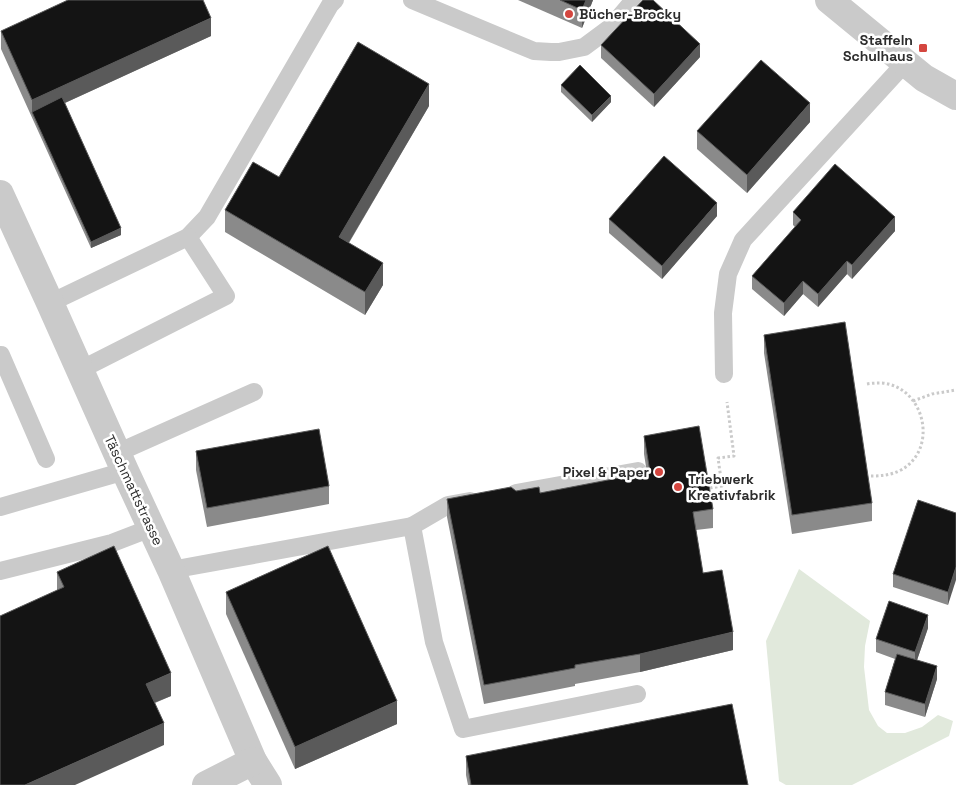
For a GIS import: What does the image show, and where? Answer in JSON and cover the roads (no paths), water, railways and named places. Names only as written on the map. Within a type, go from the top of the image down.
[{"type":"street","points":[[829,0],[924,78],[956,96]]},
{"type":"street","name":"Täschmattstrasse","points":[[0,194],[171,570],[253,761],[268,785]]},
{"type":"street","points":[[206,785],[253,761]]},
{"type":"lane","points":[[50,303],[188,236],[207,217],[330,5],[335,0]]},
{"type":"lane","points":[[412,0],[534,51],[551,52],[584,47],[611,27],[634,0]]},
{"type":"lane","points":[[724,374],[723,313],[728,274],[743,240],[906,62]]},
{"type":"lane","points":[[80,370],[226,296],[188,236]]},
{"type":"lane","points":[[0,355],[46,459]]},
{"type":"lane","points":[[0,507],[121,462],[254,392]]},
{"type":"lane","points":[[171,570],[412,526],[448,505],[638,472]]},
{"type":"lane","points":[[412,526],[434,642],[463,729],[636,694]]},
{"type":"lane","points":[[0,571],[112,543],[151,528]]},
{"type":"place","name":"Bücher-Brocky","points":[[569,14]]},
{"type":"place","name":"Staffeln Schulhaus","points":[[923,48]]},
{"type":"place","name":"Pixel & Paper","points":[[659,472]]},
{"type":"place","name":"Triebwerk Kreativfabrik","points":[[678,487]]}]
